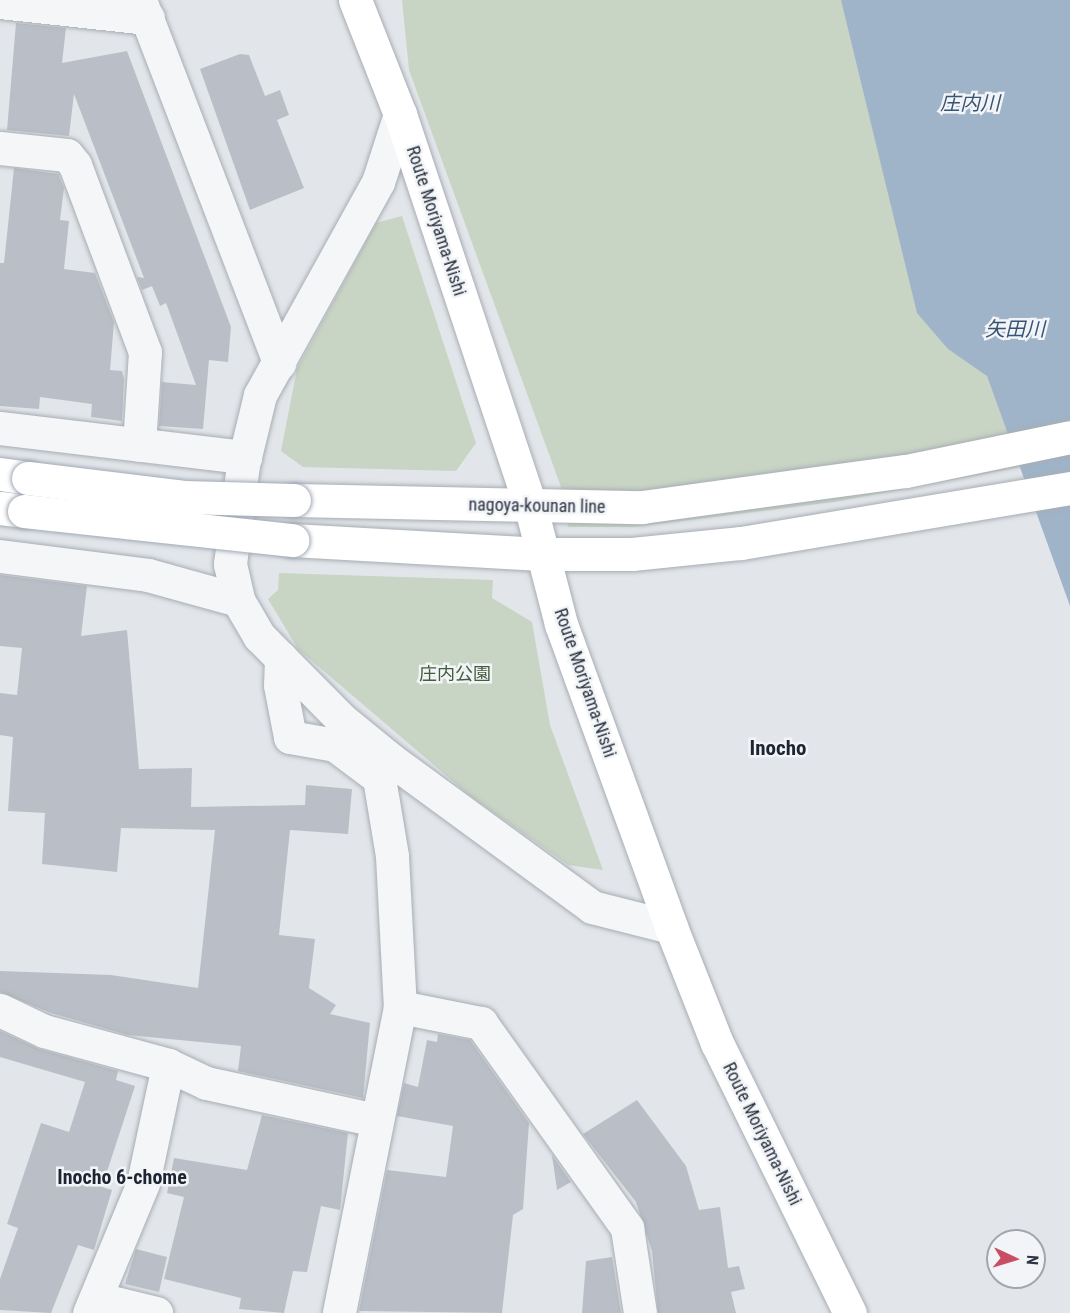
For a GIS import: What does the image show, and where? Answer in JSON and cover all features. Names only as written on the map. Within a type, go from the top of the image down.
[{"type":"main road","name":"Route Moriyama-Nishi","points":[[355,0],[400,114],[531,508],[561,555],[561,624],[671,927],[717,1044],[850,1313]]},
{"type":"main road","name":"nagoya-kounan line","points":[[14,476],[184,497],[564,508],[739,498],[1070,436]]},
{"type":"main road","points":[[12,510],[292,540],[561,555],[741,543],[1070,488]]},
{"type":"street","points":[[0,2],[144,9],[279,363]]},
{"type":"street","points":[[400,114],[378,182],[260,395],[245,457],[230,564],[238,600],[259,636],[374,746],[592,906],[671,927]]},
{"type":"street","points":[[0,148],[67,155],[75,165],[146,352],[138,445]]},
{"type":"street","points":[[0,428],[245,457]]},
{"type":"street","points":[[0,556],[148,575],[238,600]]},
{"type":"street","points":[[281,658],[280,685],[290,737],[335,745],[379,778],[392,856],[400,1008],[375,1120],[339,1313]]},
{"type":"street","points":[[400,1008],[481,1023],[627,1228],[640,1313]]},
{"type":"street","points":[[0,1010],[44,1030],[168,1065],[206,1083],[375,1120]]},
{"type":"street","points":[[156,1313],[94,1306],[143,1183],[168,1065]]},
{"type":"green space","points":[[402,0],[841,0],[948,349],[987,375],[1020,467],[834,502],[633,527],[568,527],[561,487],[409,70]]},
{"type":"green space","points":[[402,216],[476,443],[456,471],[303,467],[281,451],[297,369],[376,223]]},
{"type":"green space","name":"庄内公園","points":[[279,573],[493,580],[492,598],[532,622],[550,725],[603,870],[568,865],[469,795],[298,649],[268,599],[278,590]]},
{"type":"water","name":"庄内川","points":[[841,0],[1070,0],[1070,606],[987,376],[948,349],[917,313]]},
{"type":"building","points":[[16,23],[66,28],[62,63],[127,51],[231,327],[228,362],[209,360],[203,429],[159,426],[162,382],[196,385],[166,303],[160,306],[152,286],[142,290],[137,277],[144,278],[74,94],[69,136],[7,130]]},
{"type":"building","points":[[240,54],[249,55],[265,96],[280,90],[289,115],[277,120],[304,188],[250,210],[200,69]]},
{"type":"building","points":[[14,168],[58,174],[64,188],[60,220],[69,221],[64,269],[95,273],[114,322],[110,370],[122,371],[124,379],[122,421],[91,417],[92,404],[40,397],[39,409],[0,406],[0,263],[4,263]]},
{"type":"building","points":[[0,575],[87,586],[81,636],[127,630],[139,769],[192,768],[191,807],[305,805],[306,785],[352,789],[348,834],[290,830],[279,935],[315,939],[309,988],[336,1005],[330,1014],[370,1023],[363,1098],[238,1071],[241,1046],[128,1035],[51,1013],[0,992],[0,971],[111,975],[198,988],[215,830],[121,828],[117,872],[42,864],[45,813],[8,811],[13,737],[0,735],[0,693],[17,695],[22,648],[0,646]]},
{"type":"building","points":[[0,1031],[39,1049],[118,1071],[116,1080],[135,1086],[102,1187],[112,1190],[94,1250],[78,1245],[51,1313],[0,1310],[0,1279],[18,1228],[7,1224],[41,1123],[69,1132],[85,1082],[0,1057]]},
{"type":"building","points":[[438,1034],[470,1040],[529,1123],[523,1209],[513,1215],[502,1313],[359,1311],[387,1170],[446,1177],[453,1126],[397,1116],[404,1083],[418,1087],[427,1040],[437,1042]]},
{"type":"building","points":[[637,1100],[686,1166],[699,1210],[720,1207],[728,1268],[739,1266],[745,1289],[731,1292],[736,1313],[658,1313],[652,1251],[636,1202],[583,1134]]},
{"type":"building","points":[[262,1115],[348,1133],[340,1210],[321,1206],[307,1272],[293,1271],[284,1313],[239,1309],[241,1298],[164,1279],[184,1197],[167,1193],[174,1158],[247,1170]]},
{"type":"building","points":[[552,1155],[571,1182],[557,1190]]},
{"type":"building","points":[[136,1249],[167,1257],[159,1292],[125,1284]]},
{"type":"building","points":[[612,1257],[621,1313],[582,1313],[586,1261]]},
{"type":"district","name":"Inocho","points":[[778,748]]},
{"type":"district","name":"Inocho 6-chome","points":[[122,1177]]},
{"type":"water label","name":"矢田川","points":[[1015,329]]}]
